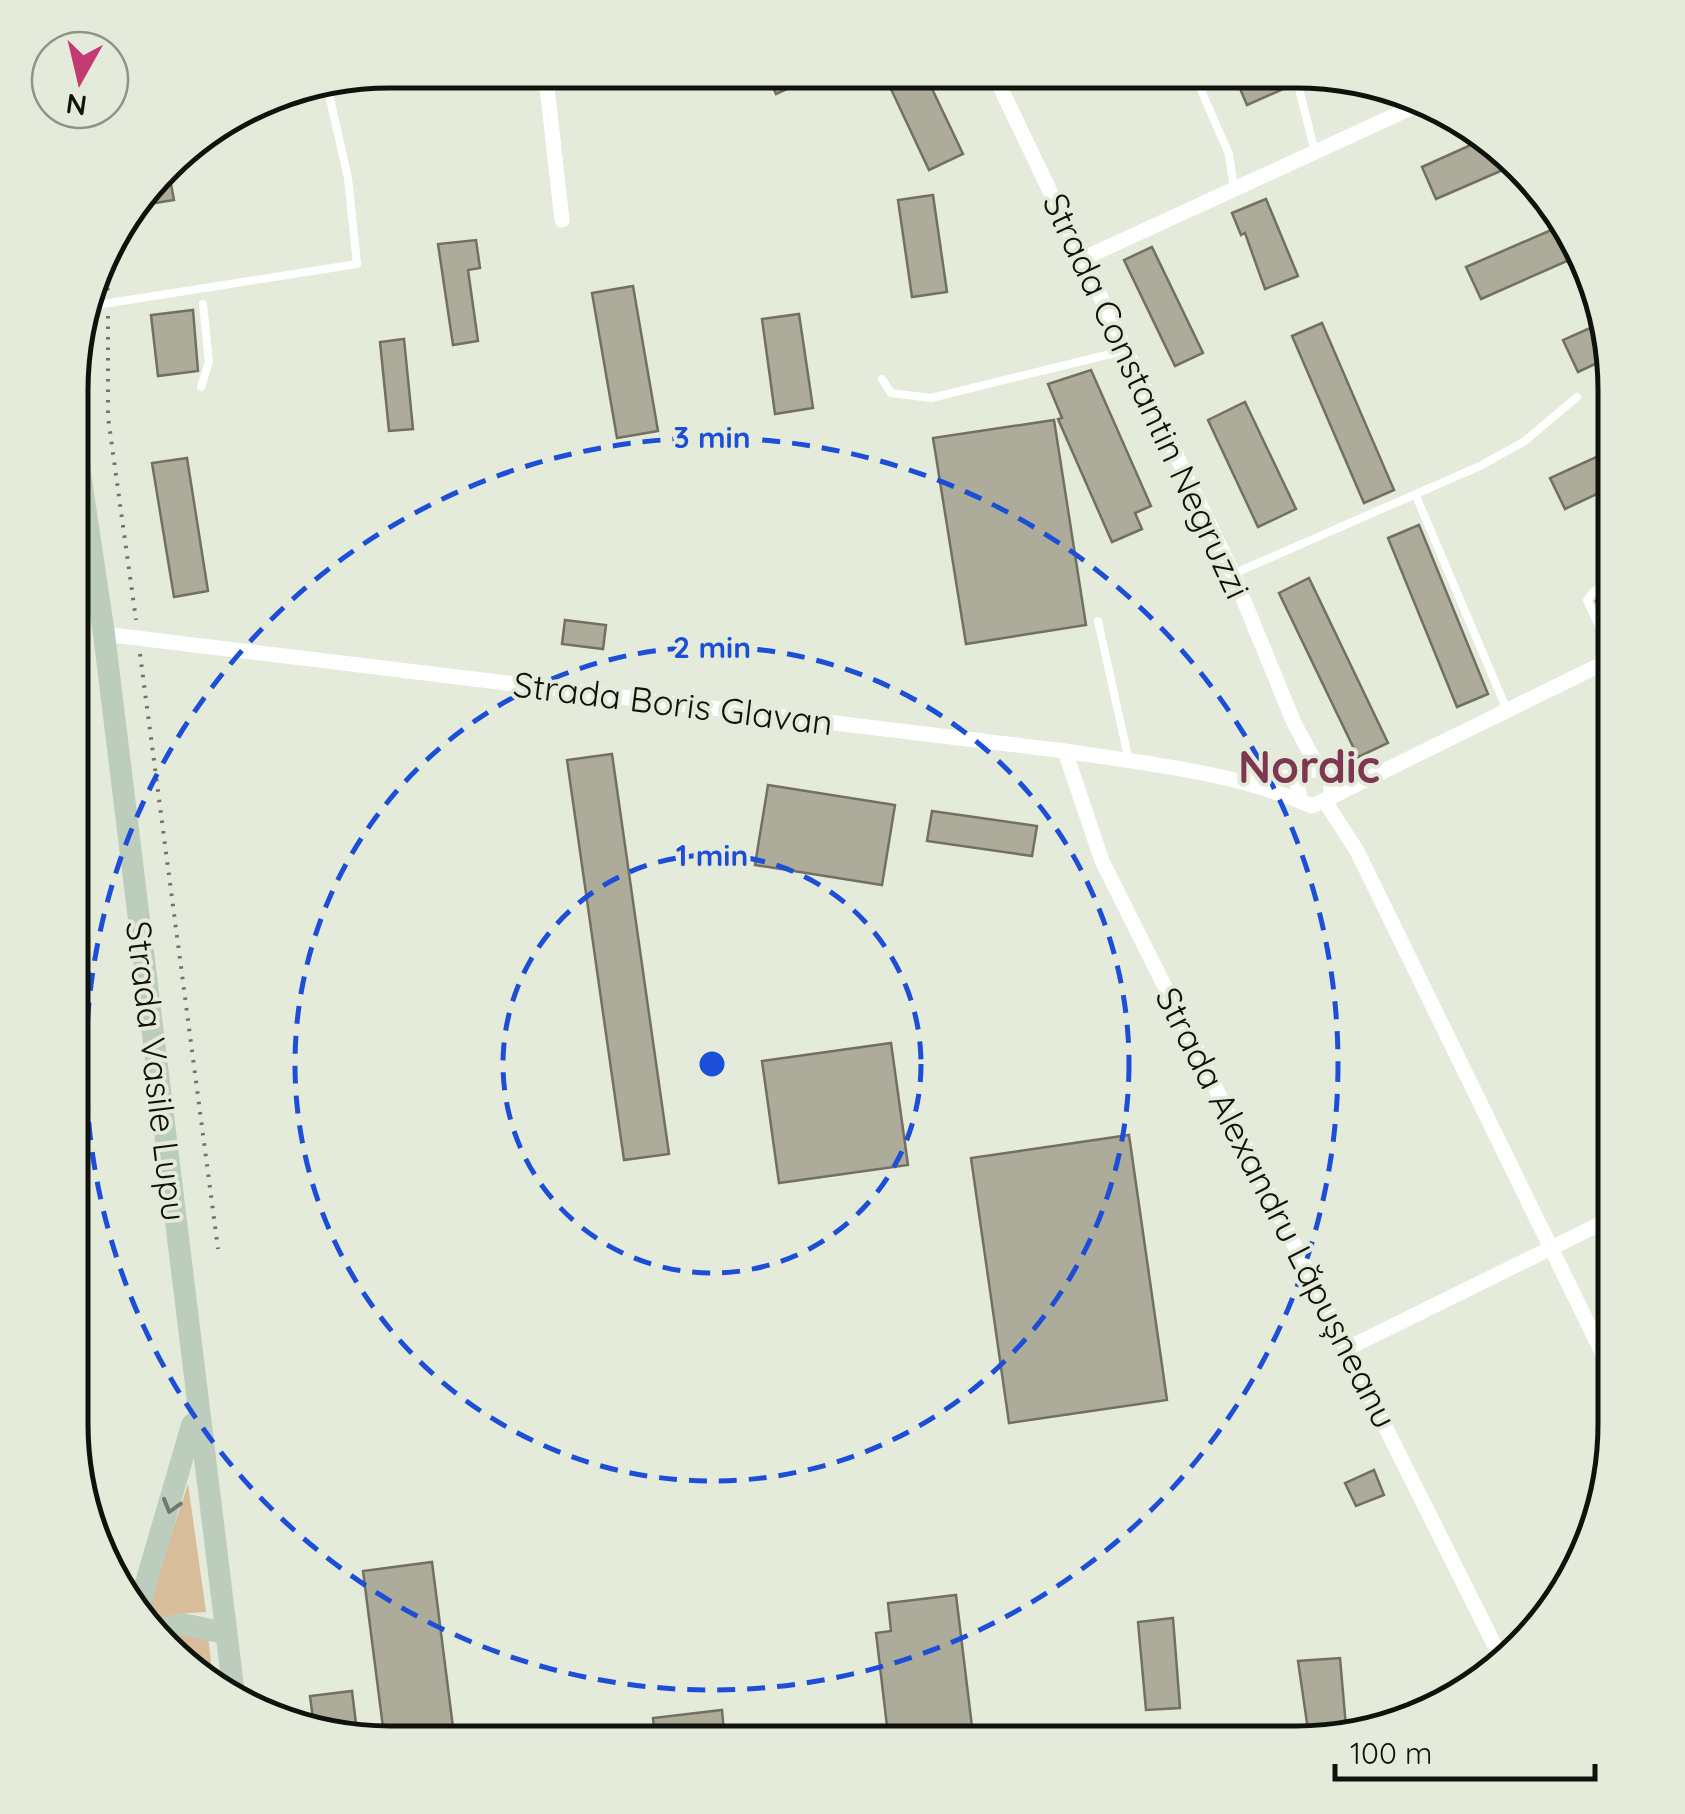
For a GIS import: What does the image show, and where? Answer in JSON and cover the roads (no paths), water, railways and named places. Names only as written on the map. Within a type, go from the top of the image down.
[{"type":"main road","name":"Strada Vasile Lupu","points":[[88,523],[231,1681]]},
{"type":"main road","points":[[142,1597],[196,1412]]},
{"type":"main road","points":[[166,1628],[182,1624],[225,1633]]},
{"type":"street","points":[[548,88],[562,220]]},
{"type":"street","name":"Strada Constantin Negruzzi","points":[[1001,88],[1232,574],[1314,774]]},
{"type":"street","points":[[1082,259],[1408,109]]},
{"type":"street","name":"Strada Boris Glavan","points":[[104,634],[1064,750],[1240,780],[1300,798],[1312,806],[1597,666]]},
{"type":"street","name":"Strada Alexandru Lăpușneanu","points":[[1064,750],[1102,862],[1497,1650]]},
{"type":"street","name":"Strada Boris Glavan","points":[[1240,780],[1380,772]]},
{"type":"street","points":[[1300,798],[1314,774],[1357,851],[1597,1341]]},
{"type":"street","points":[[1346,1349],[1597,1224]]},
{"type":"lane","points":[[1200,88],[1230,154],[1234,189]]},
{"type":"lane","points":[[1299,88],[1315,152]]},
{"type":"lane","points":[[100,304],[357,264],[354,211],[329,94]]},
{"type":"lane","points":[[201,387],[208,362],[203,304]]},
{"type":"lane","points":[[882,379],[891,393],[930,398],[1123,351]]},
{"type":"lane","points":[[1232,574],[1416,496],[1524,441],[1577,396]]},
{"type":"lane","points":[[1416,496],[1506,710]]},
{"type":"lane","points":[[1597,589],[1587,600],[1597,621]]},
{"type":"lane","points":[[1098,621],[1129,761]]},
{"type":"district","name":"Nordic","points":[[1309,767]]}]
